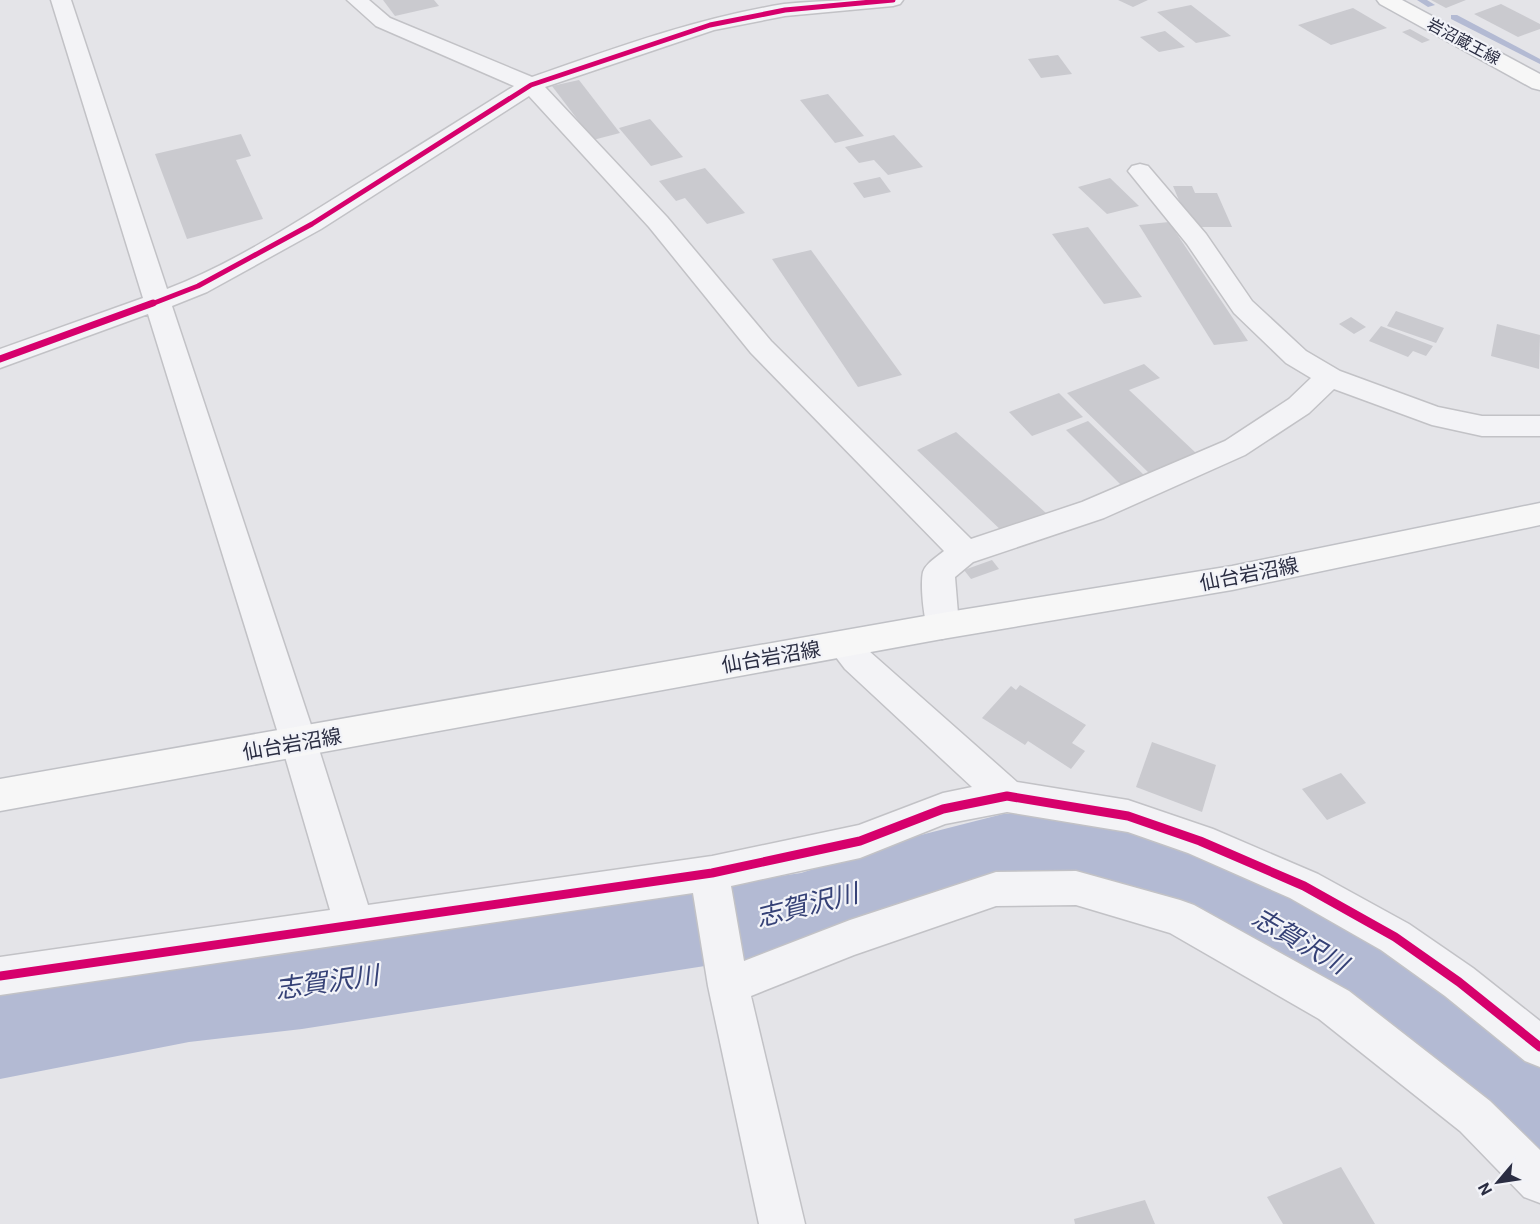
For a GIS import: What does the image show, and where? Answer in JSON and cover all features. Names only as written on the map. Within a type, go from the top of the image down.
[{"type":"main road","name":"岩沼蔵王線","points":[[1387,0],[1540,83]]},
{"type":"main road","name":"仙台岩沼線","points":[[0,795],[942,626],[1232,578],[1540,514]]},
{"type":"street","points":[[61,0],[299,743],[354,924]]},
{"type":"street","points":[[357,0],[383,22],[531,85],[658,222],[761,347],[983,547]]},
{"type":"street","points":[[0,359],[158,302],[228,270],[312,225],[531,85],[645,45],[710,26],[785,10],[893,0]]},
{"type":"street","points":[[1140,171],[1197,239],[1243,307],[1296,357],[1330,377],[1432,416],[1482,426],[1540,426]]},
{"type":"street","points":[[942,626],[939,573],[983,547],[1093,510],[1235,448],[1299,406],[1330,377]]},
{"type":"street","points":[[843,644],[856,660],[1006,796]]},
{"type":"street","points":[[0,976],[354,924],[712,882],[860,841],[943,809],[1006,796],[1128,816],[1200,841],[1304,886],[1395,938],[1459,982],[1540,1047]]},
{"type":"street","points":[[712,882],[726,973],[782,1224]]},
{"type":"street","points":[[726,973],[850,938],[996,890],[1076,888],[1180,918],[1334,1005],[1475,1116],[1540,1181]]},
{"type":"building","points":[[383,0],[434,0],[439,6],[395,16]]},
{"type":"building","points":[[1118,0],[1148,0],[1133,7]]},
{"type":"building","points":[[1431,0],[1466,0],[1446,8]]},
{"type":"building","points":[[1501,4],[1540,24],[1540,29],[1518,37],[1474,14]]},
{"type":"building","points":[[1191,5],[1231,36],[1196,43],[1157,12]]},
{"type":"building","points":[[1353,8],[1387,28],[1331,45],[1298,25]]},
{"type":"building","points":[[1410,29],[1430,40],[1422,43],[1402,32]]},
{"type":"building","points":[[1165,31],[1185,47],[1159,52],[1140,37]]},
{"type":"building","points":[[1058,55],[1072,74],[1041,78],[1028,59]]},
{"type":"building","points":[[579,80],[620,133],[593,140],[552,86]]},
{"type":"building","points":[[828,94],[864,136],[835,143],[800,100]]},
{"type":"building","points":[[650,119],[683,157],[651,166],[619,128]]},
{"type":"building","points":[[241,134],[251,156],[236,160],[263,219],[187,239],[155,154]]},
{"type":"building","points":[[894,135],[923,167],[888,175],[874,160],[859,163],[845,147]]},
{"type":"building","points":[[705,168],[745,213],[707,224],[685,198],[676,201],[659,181]]},
{"type":"building","points":[[880,177],[891,192],[864,198],[853,183]]},
{"type":"building","points":[[1110,178],[1139,206],[1107,214],[1078,187]]},
{"type":"building","points":[[1173,186],[1192,186],[1195,193],[1217,193],[1232,227],[1190,227]]},
{"type":"building","points":[[1169,222],[1248,341],[1214,345],[1139,225]]},
{"type":"building","points":[[1088,227],[1142,297],[1104,304],[1052,234]]},
{"type":"building","points":[[811,250],[902,375],[858,387],[772,259]]},
{"type":"building","points":[[1396,311],[1444,328],[1436,343],[1387,326]]},
{"type":"building","points":[[1351,317],[1366,327],[1354,334],[1339,324]]},
{"type":"building","points":[[1497,324],[1540,335],[1539,369],[1491,356]]},
{"type":"building","points":[[1381,326],[1433,346],[1426,356],[1413,351],[1408,357],[1369,341]]},
{"type":"building","points":[[1144,364],[1160,378],[1129,390],[1197,454],[1149,473],[1067,393]]},
{"type":"building","points":[[1059,393],[1083,417],[1032,436],[1009,412]]},
{"type":"building","points":[[1088,421],[1146,477],[1123,487],[1066,430]]},
{"type":"building","points":[[956,432],[1046,513],[1005,534],[917,450]]},
{"type":"building","points":[[992,560],[999,569],[971,579],[964,570]]},
{"type":"building","points":[[1020,685],[1086,725],[1072,743],[1085,751],[1071,769],[1028,741],[1025,745],[982,718],[1011,686],[1016,690]]},
{"type":"building","points":[[1152,742],[1216,765],[1202,812],[1136,787]]},
{"type":"building","points":[[1341,773],[1366,803],[1327,820],[1302,789]]},
{"type":"building","points":[[1341,1167],[1375,1224],[1283,1224],[1267,1197]]},
{"type":"building","points":[[1145,1200],[1155,1224],[1075,1224],[1074,1219]]},
{"type":"waterway","points":[[1421,0],[1431,5]]},
{"type":"waterway","points":[[1454,17],[1540,62]]},
{"type":"waterway","name":"志賀沢川","points":[[0,1035],[189,999],[302,987],[801,912],[913,874],[1003,850],[1084,848],[1173,872],[1318,948],[1471,1048],[1540,1111]]},
{"type":"cycle path","points":[[0,359],[198,286],[312,224],[531,85],[710,25],[785,10],[893,0]]},
{"type":"cycle path","points":[[0,976],[712,873],[860,841],[943,809],[1007,796],[1128,816],[1200,841],[1304,886],[1395,937],[1459,982],[1540,1047]]}]
